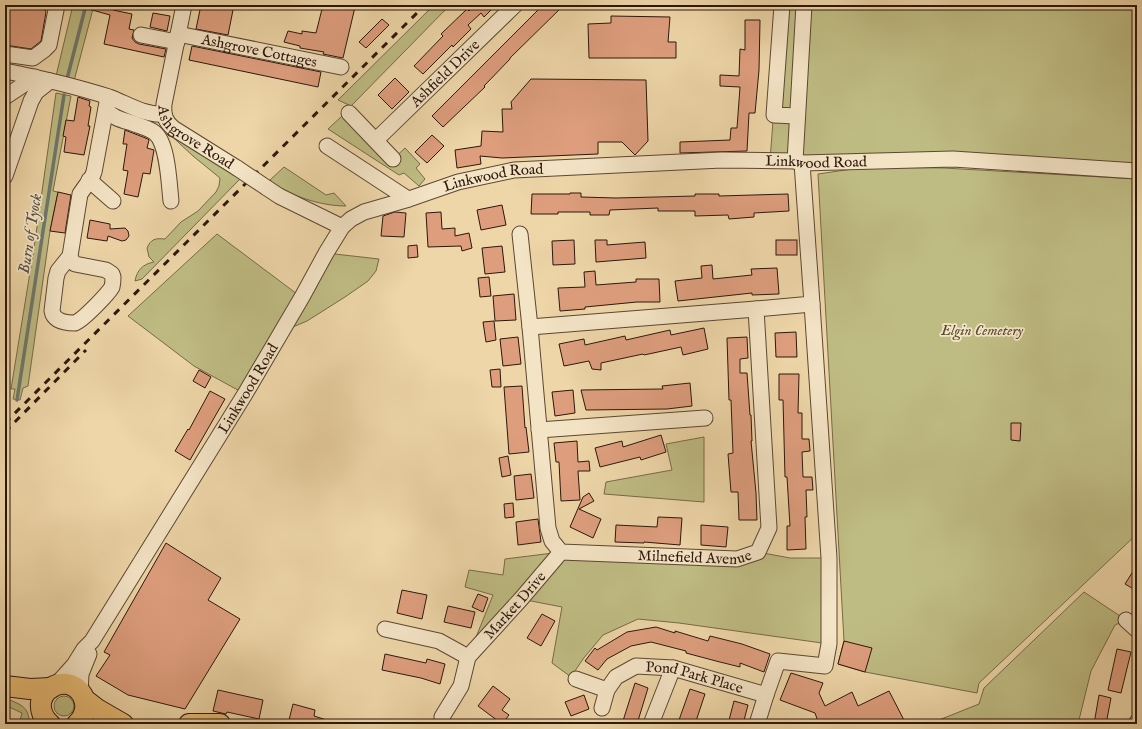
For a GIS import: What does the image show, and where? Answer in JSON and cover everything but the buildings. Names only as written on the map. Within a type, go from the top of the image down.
[{"type":"main road","points":[[7,686],[30,689],[67,684],[75,687],[97,709],[124,724]]},
{"type":"main road","points":[[7,686],[34,703],[44,719]]},
{"type":"main road","points":[[44,719],[42,699],[47,691],[54,686]]},
{"type":"main road","points":[[78,723],[83,717],[85,710],[82,695]]},
{"type":"main road","points":[[78,723],[97,721],[118,724]]},
{"type":"main road","points":[[189,724],[220,724]]},
{"type":"street","points":[[5,54],[33,58],[44,50],[49,45],[57,5]]},
{"type":"street","name":"Ashgrove Road","points":[[184,5],[164,104],[164,114],[168,124],[279,196],[342,227]]},
{"type":"street","name":"Ashfield Drive","points":[[376,140],[514,5]]},
{"type":"street","points":[[782,5],[774,115],[797,116]]},
{"type":"street","points":[[757,724],[778,661],[825,666],[829,644],[830,558],[812,304],[799,162],[797,116],[804,5]]},
{"type":"street","name":"Ashgrove Cottages","points":[[141,34],[178,38],[341,67]]},
{"type":"street","points":[[5,71],[54,82],[107,103],[151,114],[164,114]]},
{"type":"street","points":[[5,97],[35,77]]},
{"type":"street","points":[[5,176],[31,101],[36,92],[54,82]]},
{"type":"street","points":[[70,256],[75,264],[106,270],[112,274],[113,277],[113,284],[109,290],[82,318],[75,323],[58,321],[53,316],[52,311],[56,278],[58,271],[70,256],[80,194],[94,172],[107,103]]},
{"type":"street","points":[[107,103],[112,116],[148,130],[157,136],[163,149],[171,201]]},
{"type":"street","points":[[349,113],[394,159]]},
{"type":"street","points":[[327,146],[408,199]]},
{"type":"street","name":"Linkwood Road","points":[[82,695],[81,674],[92,641],[236,407],[302,297],[326,253],[342,227],[351,218],[364,212],[458,182],[514,170],[722,160],[799,162],[953,159],[1137,171]]},
{"type":"street","points":[[89,180],[113,201]]},
{"type":"street","points":[[520,234],[548,528],[552,541],[561,552]]},
{"type":"street","points":[[530,327],[812,304]]},
{"type":"street","name":"Milnefield Avenue","points":[[561,552],[737,559],[758,552],[769,528],[756,309]]},
{"type":"street","points":[[539,430],[705,418]]},
{"type":"street","name":"Market Drive","points":[[442,717],[461,686],[468,657],[521,599],[561,552]]},
{"type":"street","points":[[1126,620],[1137,630]]},
{"type":"street","points":[[385,629],[439,641],[468,657]]},
{"type":"street","name":"Linkwood Road","points":[[54,686],[74,665],[84,649],[92,641]]},
{"type":"street","name":"Pond Park Place","points":[[602,708],[607,690],[616,677],[636,666],[672,668],[766,695]]},
{"type":"street","points":[[652,724],[672,668]]},
{"type":"street","points":[[576,679],[607,690]]},
{"type":"green space","points":[[73,5],[94,5],[74,81],[56,76]]},
{"type":"green space","points":[[434,5],[450,5],[351,106],[338,100]]},
{"type":"green space","points":[[782,5],[1137,5],[1137,171],[770,160]]},
{"type":"green space","points":[[56,93],[71,96],[53,191],[58,192],[50,231],[28,386],[23,388],[20,400],[13,399],[15,389],[11,389],[34,248]]},
{"type":"green space","points":[[342,116],[389,163],[405,148],[420,164],[416,168],[425,179],[419,186],[404,173],[399,175],[328,129]]},
{"type":"green space","points":[[164,129],[240,179],[142,279],[135,281],[141,268],[154,262],[149,257],[147,248],[150,243],[156,239],[165,239],[181,222],[198,211],[216,192],[219,186],[220,178],[193,156]]},
{"type":"green space","points":[[284,167],[326,195],[334,193],[346,206],[336,206],[316,202],[296,196],[269,181]]},
{"type":"green space","name":"Elgin Cemetery","points":[[866,167],[944,168],[1137,179],[1137,534],[979,683],[977,693],[865,672],[838,664],[844,641],[818,174]]},
{"type":"green space","points":[[217,234],[301,297],[326,253],[379,259],[376,271],[368,281],[307,321],[281,332],[245,394],[194,366],[128,316]]},
{"type":"green space","points":[[704,437],[704,502],[604,494],[606,482],[672,470],[666,444]]},
{"type":"green space","points":[[561,552],[758,552],[790,558],[829,558],[829,644],[679,623],[638,619],[603,635],[583,659],[571,677],[552,663],[562,607],[521,599],[468,657],[493,595],[465,587],[469,570],[503,575],[505,559]]},
{"type":"green space","points":[[1084,592],[1126,620],[1115,625],[1091,671],[1078,724],[933,724],[934,722],[979,704],[984,688]]},
{"type":"green space","points":[[64,696],[71,699],[74,706],[71,713],[64,716],[57,713],[54,706],[57,699]]},
{"type":"green space","points":[[5,698],[23,706],[26,709],[29,724],[19,724],[22,713],[5,705]]},
{"type":"waterway","name":"Burn of Tyock","points":[[67,79],[86,5]]},
{"type":"waterway","name":"Burn of Tyock","points":[[17,400],[64,95]]},
{"type":"railway","points":[[5,423],[425,5]]},
{"type":"railway","points":[[5,432],[86,350]]}]
